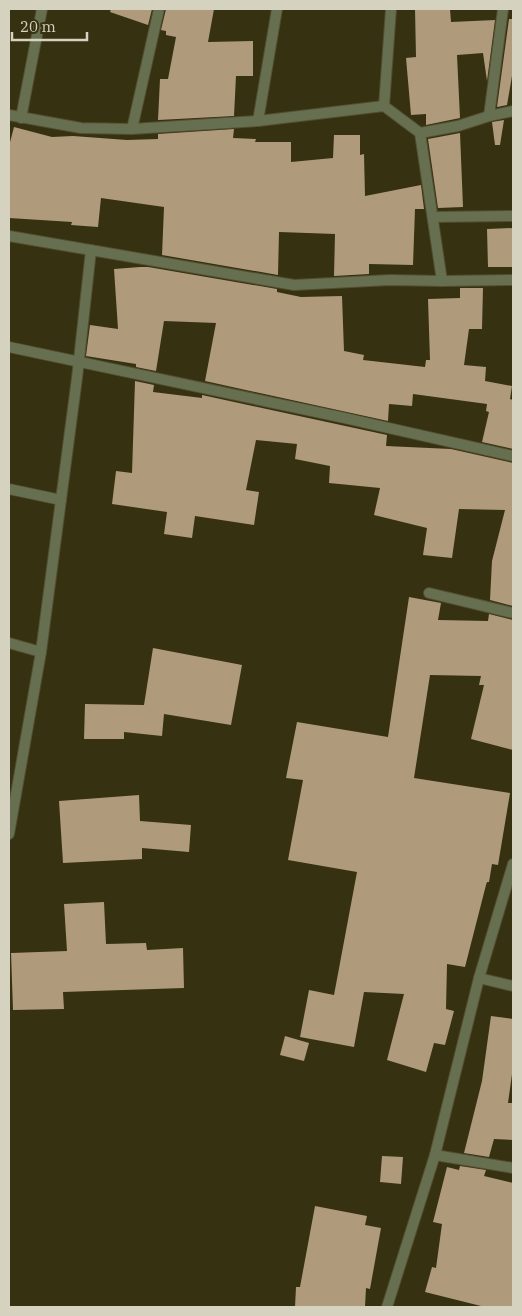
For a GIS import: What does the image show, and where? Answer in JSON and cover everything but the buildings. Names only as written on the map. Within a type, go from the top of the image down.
[{"type":"street","points":[[20,118],[42,9]]},
{"type":"street","points":[[132,129],[159,9]]},
{"type":"street","points":[[258,121],[277,9]]},
{"type":"street","points":[[384,106],[391,9]]},
{"type":"street","points":[[489,116],[504,9]]},
{"type":"street","points":[[9,115],[81,128],[132,129],[258,121],[384,106],[420,133],[442,281]]},
{"type":"street","points":[[420,133],[458,126],[513,111]]},
{"type":"street","points":[[434,217],[513,216]]},
{"type":"street","points":[[9,236],[294,285],[390,280],[513,280]]},
{"type":"street","points":[[9,834],[41,652],[91,250]]},
{"type":"street","points":[[9,348],[340,417],[513,456]]},
{"type":"street","points":[[9,489],[61,500]]},
{"type":"street","points":[[429,592],[513,614]]},
{"type":"street","points":[[9,643],[41,652]]},
{"type":"street","points":[[387,1307],[435,1155],[479,978],[513,864]]},
{"type":"street","points":[[479,978],[513,986]]},
{"type":"street","points":[[435,1155],[513,1168]]}]
